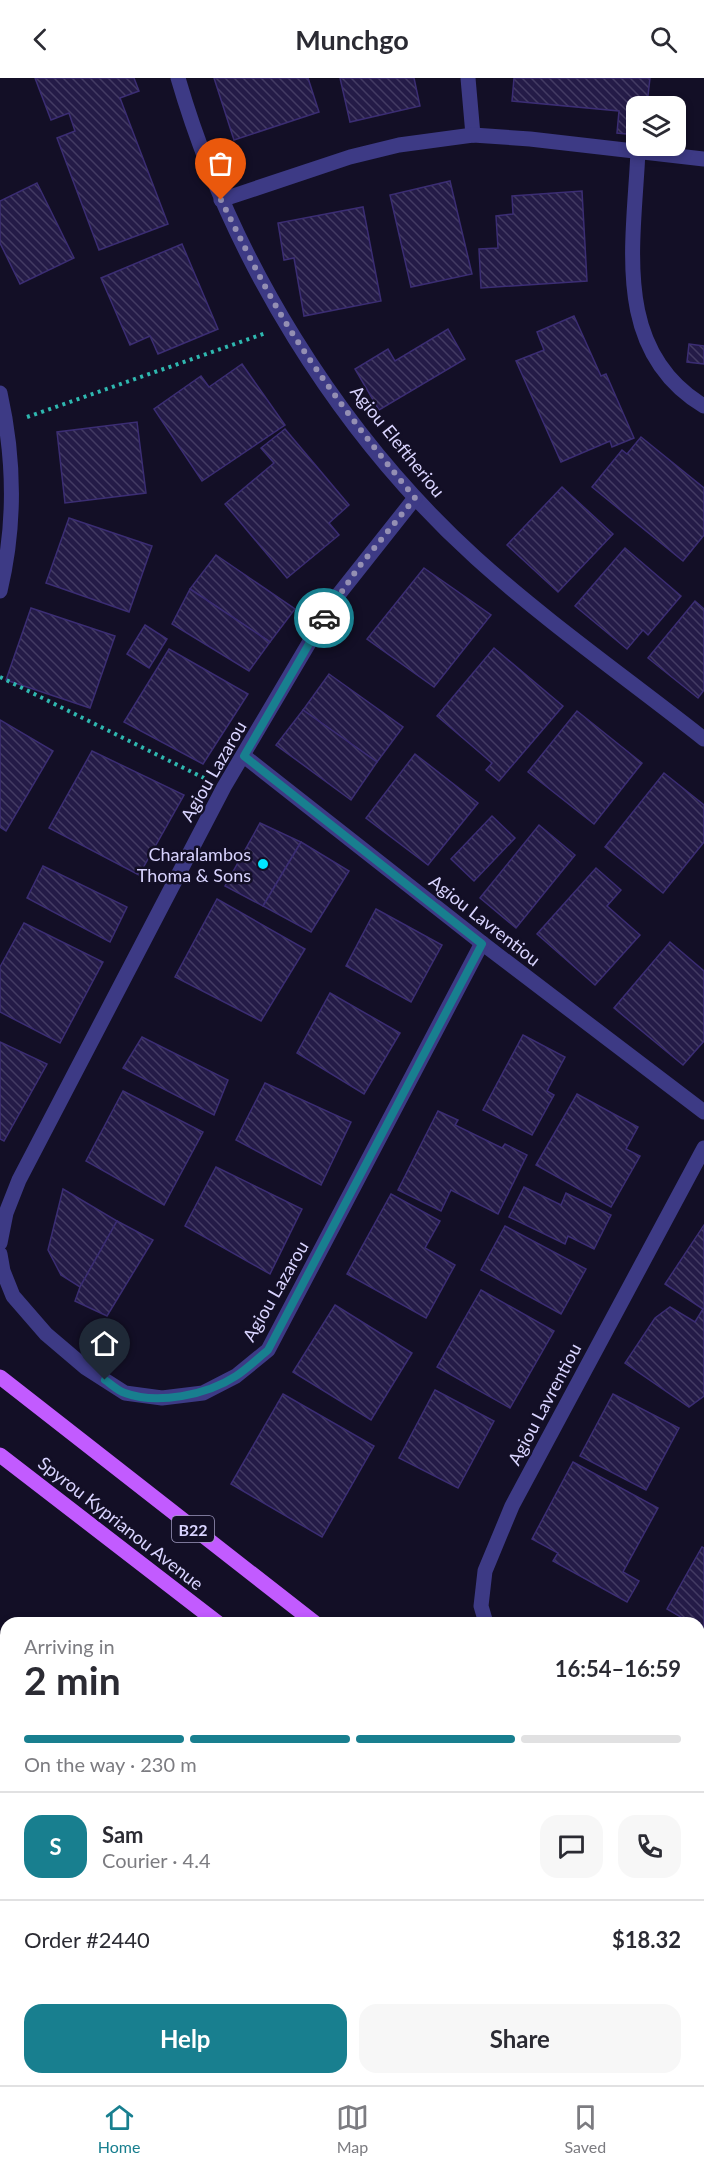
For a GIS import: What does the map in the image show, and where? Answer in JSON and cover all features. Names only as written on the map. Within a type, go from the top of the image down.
[{"type":"main road","name":"B22","points":[[0,1377],[307,1617]]},
{"type":"main road","name":"Spyrou Kyprianou Avenue","points":[[0,1455],[210,1617]]},
{"type":"street","name":"Agiou Eleftheriou","points":[[178,78],[221,200],[261,280],[288,325],[358,428],[415,498],[476,558],[527,601],[704,739]]},
{"type":"street","points":[[468,78],[473,135]]},
{"type":"street","points":[[221,200],[350,157],[399,145],[473,135],[626,151]]},
{"type":"street","points":[[638,156],[633,286],[636,313],[645,337],[666,377],[681,393],[704,406]]},
{"type":"street","points":[[676,156],[704,159]]},
{"type":"street","points":[[0,393],[7,424],[13,494],[10,546],[0,591]]},
{"type":"street","name":"Agiou Lazarou","points":[[0,1243],[6,1214],[19,1180],[224,787],[335,599],[415,498]]},
{"type":"street","name":"Agiou Lavrentiou","points":[[244,756],[482,944],[704,1112]]},
{"type":"street","name":"Agiou Lazarou","points":[[0,1254],[3,1272],[14,1296],[46,1334],[86,1368],[124,1393],[162,1398],[203,1393],[236,1376],[268,1350],[482,944]]},
{"type":"street","name":"Agiou Lavrentiou","points":[[484,1617],[481,1606],[485,1571],[512,1506],[704,1148]]},
{"type":"path","points":[[7,424],[288,325]]},
{"type":"path","points":[[0,677],[224,787]]},
{"type":"building","points":[[35,78],[134,78],[139,91],[120,98],[168,224],[99,250],[57,138],[75,131],[69,113],[51,120]]},
{"type":"building","points":[[214,78],[308,78],[319,112],[234,140]]},
{"type":"building","points":[[340,78],[414,78],[420,106],[350,122]]},
{"type":"building","points":[[514,78],[650,78],[648,96],[626,96],[626,134],[617,133],[619,111],[512,101]]},
{"type":"building","points":[[450,181],[472,274],[411,287],[390,195]]},
{"type":"building","points":[[37,183],[74,258],[20,284],[0,243],[0,201]]},
{"type":"building","points":[[582,191],[587,281],[481,288],[479,249],[498,248],[496,216],[513,214],[512,196]]},
{"type":"building","points":[[363,207],[381,301],[304,316],[294,258],[284,260],[278,223]]},
{"type":"building","points":[[182,244],[218,329],[158,354],[150,336],[130,345],[101,278]]},
{"type":"building","points":[[574,316],[601,376],[606,374],[634,438],[612,447],[610,441],[561,462],[516,361],[544,350],[537,332]]},
{"type":"building","points":[[448,329],[465,359],[379,410],[355,369],[388,349],[395,361]]},
{"type":"building","points":[[689,344],[704,346],[704,364],[687,362]]},
{"type":"building","points":[[242,364],[285,425],[202,481],[154,409],[201,376],[209,387]]},
{"type":"building","points":[[137,422],[146,493],[65,503],[57,432]]},
{"type":"building","points":[[285,429],[349,505],[329,523],[339,535],[287,578],[225,504],[274,463],[261,448]]},
{"type":"building","points":[[641,437],[704,488],[704,535],[683,561],[592,487],[622,450],[627,454]]},
{"type":"building","points":[[562,487],[613,534],[558,592],[507,545]]},
{"type":"building","points":[[69,518],[152,546],[129,612],[46,583]]},
{"type":"building","points":[[625,548],[681,596],[648,635],[643,630],[627,649],[575,606]]},
{"type":"building","points":[[216,555],[295,609],[270,642],[190,589]]},
{"type":"building","points":[[424,568],[491,615],[434,687],[367,639]]},
{"type":"building","points":[[190,589],[270,642],[249,671],[172,624]]},
{"type":"building","points":[[695,601],[704,609],[704,690],[698,698],[648,658]]},
{"type":"building","points":[[31,608],[115,636],[90,708],[6,680]]},
{"type":"building","points":[[145,625],[167,639],[149,668],[127,654]]},
{"type":"building","points":[[494,648],[563,706],[499,781],[486,770],[492,763],[437,716]]},
{"type":"building","points":[[169,649],[248,694],[203,764],[124,722]]},
{"type":"building","points":[[329,674],[403,727],[377,762],[303,710]]},
{"type":"building","points":[[303,710],[377,762],[351,800],[276,745]]},
{"type":"building","points":[[577,711],[642,763],[594,824],[528,772]]},
{"type":"building","points":[[0,720],[53,751],[6,831],[0,827]]},
{"type":"building","points":[[92,751],[184,795],[139,875],[49,828]]},
{"type":"building","points":[[415,754],[478,803],[428,865],[366,818]]},
{"type":"building","points":[[664,773],[704,805],[704,842],[663,893],[605,847]]},
{"type":"building","points":[[492,816],[515,838],[474,881],[451,859]]},
{"type":"building","name":"Charalambos Thoma & Sons","points":[[260,823],[301,842],[263,906],[225,886]]},
{"type":"building","points":[[539,825],[575,855],[516,928],[480,898]]},
{"type":"building","points":[[301,842],[349,871],[311,932],[263,906]]},
{"type":"building","points":[[43,866],[127,907],[110,942],[27,898]]},
{"type":"building","points":[[596,868],[621,890],[607,906],[640,935],[595,985],[537,934]]},
{"type":"building","points":[[217,899],[305,949],[261,1021],[175,977]]},
{"type":"building","points":[[376,909],[442,945],[411,1002],[346,966]]},
{"type":"building","points":[[24,923],[103,962],[60,1043],[0,1012],[0,967]]},
{"type":"building","points":[[670,942],[704,971],[704,1041],[683,1065],[614,1008]]},
{"type":"building","points":[[330,993],[400,1033],[364,1094],[297,1053]]},
{"type":"building","points":[[523,1035],[565,1057],[547,1091],[554,1095],[532,1135],[483,1110]]},
{"type":"building","points":[[142,1037],[228,1080],[214,1115],[123,1068]]},
{"type":"building","points":[[0,1042],[47,1064],[4,1141],[0,1139]]},
{"type":"building","points":[[265,1083],[351,1122],[321,1185],[236,1140]]},
{"type":"building","points":[[123,1091],[203,1132],[164,1205],[86,1161]]},
{"type":"building","points":[[577,1094],[638,1127],[626,1149],[640,1156],[611,1207],[536,1165]]},
{"type":"building","points":[[438,1111],[458,1120],[455,1125],[502,1148],[505,1144],[527,1155],[498,1214],[451,1190],[441,1211],[398,1190]]},
{"type":"building","points":[[216,1167],[302,1209],[270,1274],[185,1226]]},
{"type":"building","points":[[524,1187],[561,1205],[566,1193],[611,1215],[594,1249],[568,1236],[565,1244],[509,1217]]},
{"type":"building","points":[[63,1189],[117,1221],[80,1287],[61,1275],[48,1250]]},
{"type":"building","points":[[391,1194],[440,1221],[425,1248],[455,1265],[426,1318],[347,1274]]},
{"type":"building","points":[[117,1221],[153,1240],[107,1316],[75,1301],[80,1287]]},
{"type":"building","points":[[704,1225],[704,1396],[689,1407],[625,1363],[655,1318],[670,1307],[695,1322],[703,1309],[665,1284]]},
{"type":"building","points":[[505,1226],[586,1269],[561,1314],[481,1270]]},
{"type":"building","points":[[481,1290],[554,1331],[510,1408],[437,1367]]},
{"type":"building","points":[[335,1305],[412,1353],[371,1420],[293,1372]]},
{"type":"building","points":[[435,1390],[494,1421],[458,1488],[399,1458]]},
{"type":"building","points":[[283,1394],[374,1446],[322,1537],[231,1484]]},
{"type":"building","points":[[613,1394],[679,1428],[646,1490],[580,1456]]},
{"type":"building","points":[[573,1462],[658,1508],[623,1572],[639,1581],[627,1602],[553,1561],[558,1553],[532,1539]]},
{"type":"building","points":[[702,1547],[704,1548],[704,1617],[681,1617],[667,1609]]},
{"type":"way so far","points":[[221,200],[261,280],[299,344],[358,428],[415,498],[358,568],[324,618]]},
{"type":"place","name":"Charalambos Thoma & Sons","points":[[263,864]]},
{"type":"route","points":[[105,1380],[124,1393],[143,1396],[162,1398],[203,1393],[236,1376],[268,1350],[482,944],[244,756],[324,618]]}]
